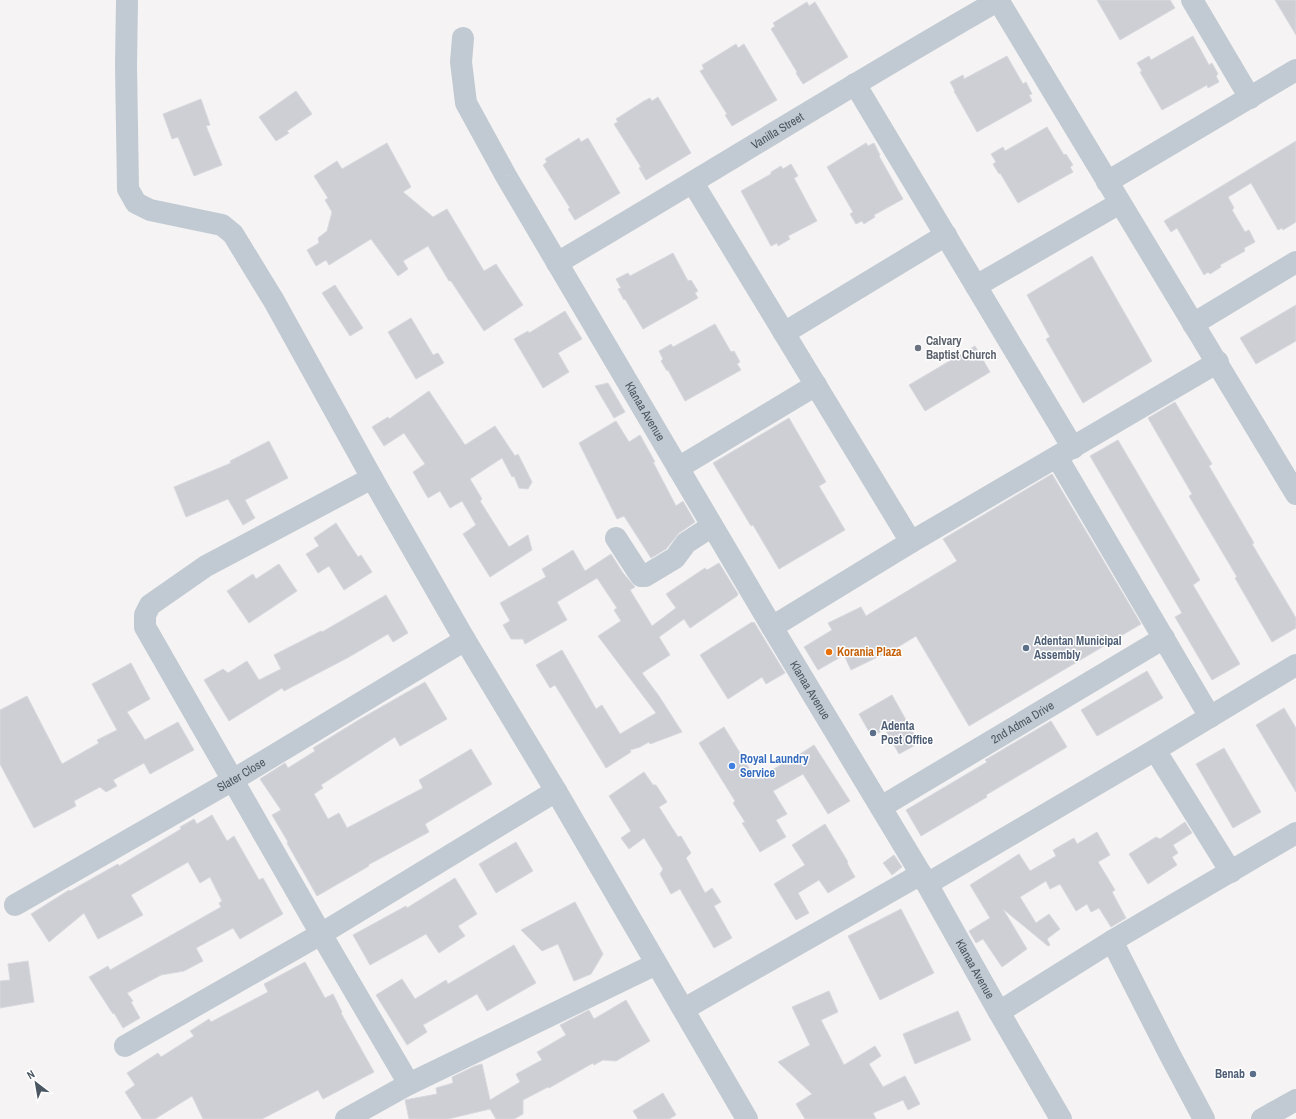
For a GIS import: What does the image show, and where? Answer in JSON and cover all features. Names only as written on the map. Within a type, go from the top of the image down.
[{"type":"street","points":[[127,0],[126,66],[128,189],[136,203],[150,210],[222,225],[233,234],[274,301],[372,478],[465,640],[556,791],[747,1119]]},
{"type":"street","points":[[998,0],[1193,324],[1218,362],[1296,494]]},
{"type":"street","name":"Vanilla Street","points":[[557,263],[920,44],[998,0]]},
{"type":"street","points":[[1192,0],[1250,98]]},
{"type":"street","name":"Klanaa Avenue","points":[[464,38],[461,62],[466,103],[506,176],[772,627],[924,879],[998,1012],[1061,1119]]},
{"type":"street","points":[[1107,182],[1296,70]]},
{"type":"street","points":[[855,84],[976,286],[1164,638],[1210,717]]},
{"type":"street","points":[[693,182],[911,542]]},
{"type":"street","points":[[976,286],[1120,203]]},
{"type":"street","points":[[784,333],[946,235]]},
{"type":"street","points":[[1193,324],[1296,262]]},
{"type":"street","points":[[772,627],[911,542],[1218,362]]},
{"type":"street","points":[[678,468],[816,385]]},
{"type":"street","points":[[372,478],[206,566],[150,605],[145,615],[145,627],[409,1084]]},
{"type":"street","points":[[616,538],[641,576],[645,576],[675,558],[686,543],[712,526]]},
{"type":"street","name":"2nd Adma Drive","points":[[881,807],[1164,638]]},
{"type":"street","name":"Slater Close","points":[[15,905],[233,780],[465,640]]},
{"type":"street","points":[[684,1009],[924,879],[1155,750],[1296,665]]},
{"type":"street","points":[[1155,750],[1231,872]]},
{"type":"street","points":[[125,1046],[321,934],[556,791]]},
{"type":"street","points":[[998,1012],[1112,941],[1296,833]]},
{"type":"street","points":[[1112,941],[1204,1119]]},
{"type":"street","points":[[346,1119],[409,1084],[656,964]]},
{"type":"street","points":[[1262,1119],[1296,1100]]},
{"type":"building","points":[[1097,0],[1170,0],[1175,8],[1120,40]]},
{"type":"building","points":[[1275,0],[1296,0],[1296,35]]},
{"type":"building","points":[[807,2],[809,6],[815,2],[848,57],[803,84],[771,29],[775,26],[773,23]]},
{"type":"building","points":[[1193,36],[1209,65],[1212,63],[1218,74],[1216,76],[1219,82],[1208,88],[1207,85],[1162,110],[1140,72],[1142,71],[1137,63],[1149,56],[1151,60]]},
{"type":"building","points":[[736,44],[738,48],[744,44],[777,100],[732,126],[725,115],[727,114],[700,71],[704,69],[702,65]]},
{"type":"building","points":[[1007,56],[1023,84],[1026,82],[1032,94],[1029,95],[1032,101],[977,132],[950,82],[963,75],[964,79]]},
{"type":"building","points":[[296,91],[312,114],[287,131],[289,133],[276,141],[259,117]]},
{"type":"building","points":[[658,97],[691,153],[646,180],[639,168],[641,167],[614,124],[618,122],[616,119],[644,101],[650,98],[652,101]]},
{"type":"building","points":[[201,99],[210,125],[206,126],[222,165],[194,176],[178,137],[172,139],[163,114]]},
{"type":"building","points":[[1047,127],[1064,155],[1066,154],[1073,165],[1070,167],[1073,172],[1018,203],[993,164],[996,162],[991,154],[1003,147],[1005,151]]},
{"type":"building","points":[[579,138],[581,142],[588,138],[620,193],[575,220],[568,209],[570,208],[543,165],[547,162],[545,159]]},
{"type":"building","points":[[1296,141],[1296,222],[1283,230],[1282,228],[1278,230],[1251,183],[1228,197],[1234,208],[1232,210],[1245,232],[1249,230],[1255,242],[1244,248],[1245,251],[1220,265],[1221,267],[1210,274],[1208,272],[1204,275],[1177,228],[1171,232],[1164,221]]},
{"type":"building","points":[[387,143],[411,187],[403,192],[433,217],[447,209],[484,271],[496,264],[523,305],[484,331],[451,281],[449,281],[428,246],[403,261],[408,269],[398,276],[371,239],[329,265],[326,260],[316,266],[307,250],[319,243],[318,238],[327,231],[332,212],[325,200],[328,198],[314,176],[337,161],[342,169]]},
{"type":"building","points":[[866,143],[868,146],[874,143],[880,155],[879,156],[903,199],[874,215],[875,217],[864,224],[862,221],[856,224],[850,214],[853,212],[827,167]]},
{"type":"building","points":[[791,164],[798,176],[794,178],[817,221],[788,236],[790,239],[778,246],[777,243],[771,246],[741,191],[771,174],[771,172],[781,166],[783,169]]},
{"type":"building","points":[[673,253],[688,281],[691,280],[698,291],[695,293],[698,298],[643,329],[618,289],[621,288],[616,279],[628,273],[630,276]]},
{"type":"building","points":[[1092,256],[1152,361],[1083,403],[1046,339],[1050,337],[1027,295]]},
{"type":"building","points":[[335,285],[363,328],[350,336],[322,293]]},
{"type":"building","points":[[1296,305],[1296,341],[1256,364],[1240,338]]},
{"type":"building","points":[[565,311],[582,339],[558,353],[569,372],[543,388],[514,339],[528,331],[529,333]]},
{"type":"building","points":[[411,318],[433,355],[438,353],[444,363],[416,379],[388,332]]},
{"type":"building","points":[[715,324],[731,352],[734,351],[740,362],[737,364],[741,370],[685,401],[668,370],[667,371],[661,361],[663,359],[659,351],[671,344],[673,347]]},
{"type":"building","points":[[975,346],[990,372],[925,411],[909,385]]},
{"type":"building","points":[[608,383],[625,412],[614,418],[595,386]]},
{"type":"building","points":[[429,391],[465,445],[495,426],[515,456],[518,454],[532,482],[528,489],[519,488],[514,476],[512,477],[502,458],[470,479],[482,499],[480,501],[509,547],[528,535],[532,550],[490,577],[463,534],[476,525],[462,501],[450,508],[440,491],[428,498],[413,472],[425,464],[404,433],[384,446],[372,427],[388,417],[389,419]]},
{"type":"building","points":[[1175,402],[1212,464],[1209,466],[1254,543],[1252,544],[1296,618],[1296,628],[1272,642],[1235,578],[1237,577],[1189,496],[1192,494],[1148,418]]},
{"type":"building","points":[[789,418],[826,482],[819,486],[845,530],[779,569],[713,463]]},
{"type":"building","points":[[616,421],[629,442],[640,435],[676,506],[683,501],[695,522],[679,533],[666,549],[651,558],[624,516],[617,519],[579,443]]},
{"type":"building","points":[[1118,440],[1200,580],[1193,585],[1240,664],[1212,680],[1175,617],[1182,613],[1090,456]]},
{"type":"building","points":[[269,441],[288,478],[245,500],[255,518],[243,525],[228,499],[186,517],[174,487],[231,463],[230,461]]},
{"type":"building","points":[[1052,474],[1141,624],[969,726],[916,636],[898,647],[851,670],[844,655],[818,670],[804,647],[832,630],[828,623],[861,607],[866,616],[957,561],[943,539]]},
{"type":"building","points":[[336,523],[358,557],[361,555],[372,572],[344,590],[329,566],[318,573],[306,554],[319,546],[314,538]]},
{"type":"building","points":[[573,550],[585,571],[611,554],[623,573],[635,587],[630,590],[652,626],[676,608],[666,594],[705,568],[707,570],[719,563],[738,594],[690,628],[684,619],[659,637],[670,655],[642,673],[682,732],[650,744],[649,742],[630,750],[631,752],[606,768],[555,685],[550,688],[536,665],[562,650],[596,709],[602,705],[620,734],[656,713],[598,636],[621,621],[614,610],[617,608],[597,578],[557,602],[567,620],[525,644],[523,639],[511,639],[503,625],[510,621],[500,603],[546,577],[542,569]]},
{"type":"building","points":[[279,564],[297,591],[249,623],[227,591],[253,574],[256,579]]},
{"type":"building","points":[[386,595],[408,633],[393,642],[388,634],[349,657],[284,691],[282,688],[229,721],[204,680],[223,669],[228,673],[247,661],[259,680],[281,669],[274,655],[321,631],[322,632]]},
{"type":"building","points":[[754,622],[785,673],[766,684],[762,677],[728,699],[700,655]]},
{"type":"building","points":[[131,663],[150,699],[127,712],[145,740],[178,722],[194,750],[150,774],[144,763],[113,780],[117,786],[106,792],[100,787],[74,801],[76,806],[34,828],[0,764],[0,710],[27,696],[62,764],[99,743],[97,740],[117,730],[92,684]]},
{"type":"building","points":[[1147,671],[1163,698],[1097,736],[1081,710]]},
{"type":"building","points":[[425,682],[447,719],[400,746],[395,737],[321,785],[323,788],[314,794],[328,819],[339,813],[347,828],[423,788],[419,780],[471,749],[492,784],[425,824],[429,832],[368,865],[369,866],[317,896],[272,815],[281,810],[260,779],[285,763],[288,768],[315,751],[313,748]]},
{"type":"building","points":[[892,695],[919,743],[899,754],[885,729],[872,737],[859,714]]},
{"type":"building","points":[[1284,708],[1296,728],[1296,792],[1256,725]]},
{"type":"building","points":[[1051,721],[1067,747],[921,836],[906,810],[987,762],[985,760]]},
{"type":"building","points":[[724,727],[756,779],[786,763],[814,745],[850,801],[828,814],[803,774],[773,791],[787,814],[776,820],[786,837],[760,852],[742,823],[745,822],[733,803],[735,801],[699,743]]},
{"type":"building","points":[[1224,748],[1261,812],[1233,828],[1196,764]]},
{"type":"building","points":[[644,772],[653,785],[656,785],[667,802],[659,807],[678,837],[681,836],[691,853],[686,858],[705,893],[712,888],[721,902],[714,906],[732,938],[714,948],[680,889],[671,894],[660,874],[663,869],[644,838],[629,849],[621,838],[631,831],[609,796]]},
{"type":"building","points":[[212,815],[227,841],[234,836],[259,880],[263,878],[283,914],[240,939],[233,928],[196,948],[203,961],[184,971],[161,975],[127,993],[133,1001],[131,1002],[140,1018],[123,1028],[89,977],[108,966],[110,970],[221,907],[219,903],[222,901],[210,877],[200,883],[188,862],[131,895],[143,915],[98,939],[84,913],[49,942],[31,914],[69,890],[70,891],[118,864],[119,866],[181,829],[180,827],[194,819],[197,824]]},
{"type":"building","points":[[1185,822],[1192,833],[1173,845],[1178,853],[1172,857],[1177,865],[1148,884],[1129,854],[1156,837],[1160,839]]},
{"type":"building","points":[[825,824],[848,862],[847,863],[855,877],[828,893],[819,880],[798,893],[809,913],[796,920],[774,884],[805,865],[792,845]]},
{"type":"building","points":[[1097,832],[1110,855],[1098,862],[1115,890],[1112,892],[1126,918],[1111,927],[1099,908],[1091,912],[1087,904],[1076,911],[1060,884],[1050,889],[1046,881],[1020,897],[1036,923],[1049,914],[1060,929],[1047,939],[1050,945],[1048,946],[1003,909],[1027,949],[1002,967],[983,939],[976,943],[969,931],[990,918],[970,885],[1019,854],[1030,871],[1056,856],[1053,850],[1074,838],[1077,844]]},
{"type":"building","points":[[516,842],[533,871],[496,893],[479,864]]},
{"type":"building","points":[[894,855],[902,867],[892,875],[883,863]]},
{"type":"building","points":[[455,878],[477,914],[458,926],[465,936],[439,953],[426,934],[370,965],[353,935],[406,906],[407,908]]},
{"type":"building","points":[[575,902],[603,954],[591,974],[574,981],[558,944],[542,951],[521,930]]},
{"type":"building","points":[[901,909],[934,973],[880,1000],[848,936]]},
{"type":"building","points":[[514,945],[536,983],[487,1011],[477,994],[423,1025],[427,1032],[407,1045],[376,995],[402,979],[415,999],[446,980],[448,984]]},
{"type":"building","points":[[28,961],[34,1002],[0,1008],[0,981],[10,980],[8,964]]},
{"type":"building","points":[[305,962],[325,998],[333,994],[342,1012],[341,1013],[374,1072],[323,1099],[318,1090],[262,1119],[203,1119],[192,1096],[155,1119],[142,1119],[125,1092],[135,1085],[127,1073],[158,1053],[161,1057],[194,1036],[190,1031],[209,1019],[211,1022],[268,992],[264,984]]},
{"type":"building","points":[[829,991],[838,1012],[821,1020],[844,1065],[875,1046],[881,1056],[869,1064],[883,1087],[905,1076],[920,1104],[908,1110],[903,1100],[873,1113],[876,1119],[805,1119],[796,1104],[812,1094],[778,1062],[810,1045],[792,1007]]},
{"type":"building","points":[[626,1000],[650,1041],[616,1061],[603,1060],[594,1065],[593,1063],[549,1088],[548,1087],[523,1100],[523,1114],[514,1119],[496,1119],[490,1109],[448,1119],[409,1119],[405,1100],[437,1094],[436,1088],[453,1083],[452,1077],[482,1064],[490,1100],[520,1082],[516,1074],[542,1060],[537,1052],[566,1035],[560,1025],[589,1010],[594,1019]]},
{"type":"building","points":[[958,1011],[971,1040],[915,1064],[903,1034]]},
{"type":"building","points":[[663,1093],[676,1115],[669,1119],[638,1119],[633,1111]]},
{"type":"place","name":"Calvary Baptist Church","points":[[918,348]]},
{"type":"place","name":"Adentan Municipal Assembly","points":[[1026,648]]},
{"type":"place","name":"Korania Plaza","points":[[829,652]]},
{"type":"place","name":"Adenta Post Office","points":[[873,733]]},
{"type":"place","name":"Royal Laundry Service","points":[[732,766]]},
{"type":"place","name":"Benab","points":[[1253,1074]]}]
